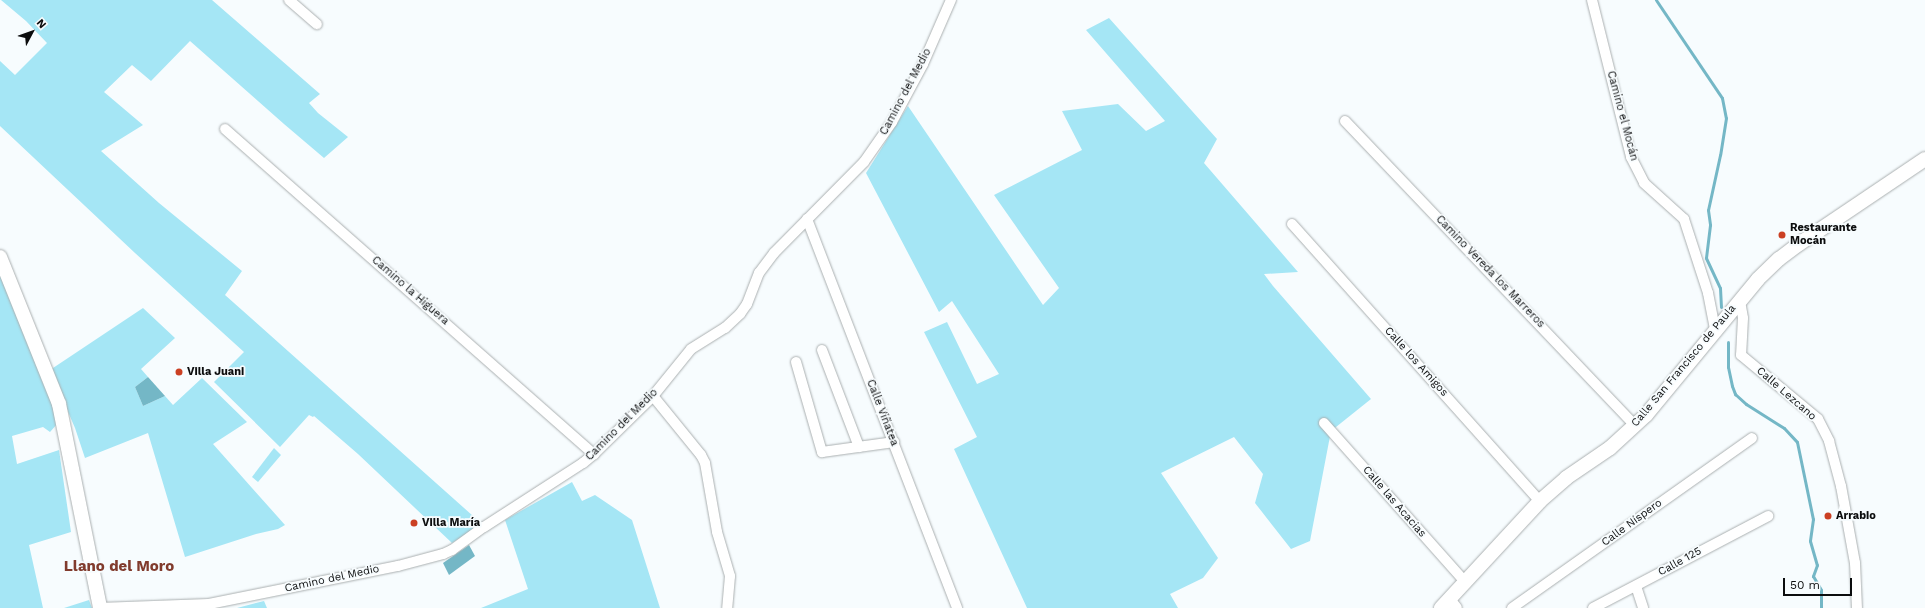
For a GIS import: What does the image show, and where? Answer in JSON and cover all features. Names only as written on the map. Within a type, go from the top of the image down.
[{"type":"main road","name":"Calle San Francisco de Paula","points":[[1449,605],[1465,582],[1540,501],[1566,478],[1610,448],[1635,425],[1758,279],[1794,248],[1925,159]]},
{"type":"main road","points":[[0,257],[59,404],[100,608]]},
{"type":"street","points":[[289,0],[317,24]]},
{"type":"street","name":"Camino del Medio","points":[[100,608],[208,604],[398,566],[443,554],[452,550],[594,454],[652,396],[691,349],[725,328],[740,314],[765,263],[864,162],[892,122],[923,64],[951,0]]},
{"type":"street","name":"Camino el Mocán","points":[[1592,0],[1631,157],[1644,183],[1684,219],[1708,293],[1715,330]]},
{"type":"street","name":"Camino Vereda los Marreros","points":[[1345,120],[1635,425]]},
{"type":"street","name":"Camino la Higuera","points":[[225,129],[594,454]]},
{"type":"street","name":"Calle Viñatea","points":[[807,219],[957,608]]},
{"type":"street","name":"Calle los Amigos","points":[[1292,224],[1540,501]]},
{"type":"street","name":"Calle Lezcano","points":[[1740,301],[1743,318],[1741,355],[1818,419],[1829,440],[1841,486],[1855,563],[1857,608]]},
{"type":"street","points":[[822,350],[859,447]]},
{"type":"street","points":[[796,362],[822,452],[894,442]]},
{"type":"street","points":[[652,396],[702,455],[705,463],[717,532],[730,576],[727,608]]},
{"type":"street","name":"Calle las Acacias","points":[[1324,423],[1465,582]]},
{"type":"street","name":"Calle Níspero","points":[[1512,608],[1752,438]]},
{"type":"street","name":"Calle 125","points":[[1593,608],[1698,551],[1768,516]]},
{"type":"street","points":[[1636,586],[1643,608]]},
{"type":"shaded area","points":[[1,0],[212,0],[320,94],[309,103],[318,113],[348,137],[324,158],[190,41],[151,81],[132,65],[104,92],[143,125],[101,151],[159,203],[242,271],[225,295],[482,524],[452,543],[358,454],[314,416],[309,415],[280,447],[214,382],[244,352],[135,253],[0,126],[0,61],[15,75],[47,43],[26,21]]},
{"type":"shaded area","points":[[1109,18],[1217,139],[1204,163],[1298,272],[1264,274],[1371,399],[1331,431],[1310,541],[1291,549],[1255,503],[1263,474],[1234,437],[1161,473],[1218,558],[1203,578],[1170,594],[1178,608],[1027,608],[954,449],[977,437],[924,332],[947,322],[977,384],[999,374],[952,301],[939,312],[866,173],[908,106],[1043,305],[1059,288],[994,195],[1082,150],[1062,111],[1118,104],[1146,131],[1165,121],[1086,30]]},
{"type":"shaded area","points":[[0,269],[53,402],[58,423],[50,432],[43,427],[12,436],[17,464],[59,450],[71,532],[29,545],[43,608],[0,608]]},
{"type":"shaded area","points":[[143,308],[175,338],[141,369],[148,377],[135,387],[143,406],[165,396],[173,405],[202,378],[247,422],[213,444],[285,525],[278,529],[256,534],[185,557],[148,433],[85,458],[75,428],[50,370]]},
{"type":"shaded area","points":[[148,377],[165,396],[143,406],[135,387]]},
{"type":"shaded area","points":[[274,448],[281,455],[258,482],[252,477]]},
{"type":"shaded area","points":[[572,482],[582,501],[595,495],[632,520],[660,608],[481,608],[528,589],[505,520]]},
{"type":"shaded area","points":[[469,545],[475,556],[449,575],[443,563]]},
{"type":"shaded area","points":[[89,600],[92,608],[64,608]]},
{"type":"shaded area","points":[[264,601],[267,608],[237,608]]},
{"type":"waterway","points":[[1656,0],[1722,98],[1726,118],[1720,155],[1708,210],[1710,225],[1706,258],[1720,288],[1721,307]]},
{"type":"waterway","points":[[1728,342],[1728,367],[1735,394],[1746,404],[1784,428],[1797,442],[1813,519],[1810,541],[1817,565],[1813,576],[1821,590],[1821,608]]},
{"type":"place","name":"Restaurante Mocán","points":[[1782,235]]},
{"type":"place","name":"Villa Juani","points":[[179,372]]},
{"type":"place","name":"Arrabio","points":[[1828,516]]},
{"type":"place","name":"Villa María","points":[[414,523]]},
{"type":"district","name":"Llano del Moro","points":[[119,567]]}]
